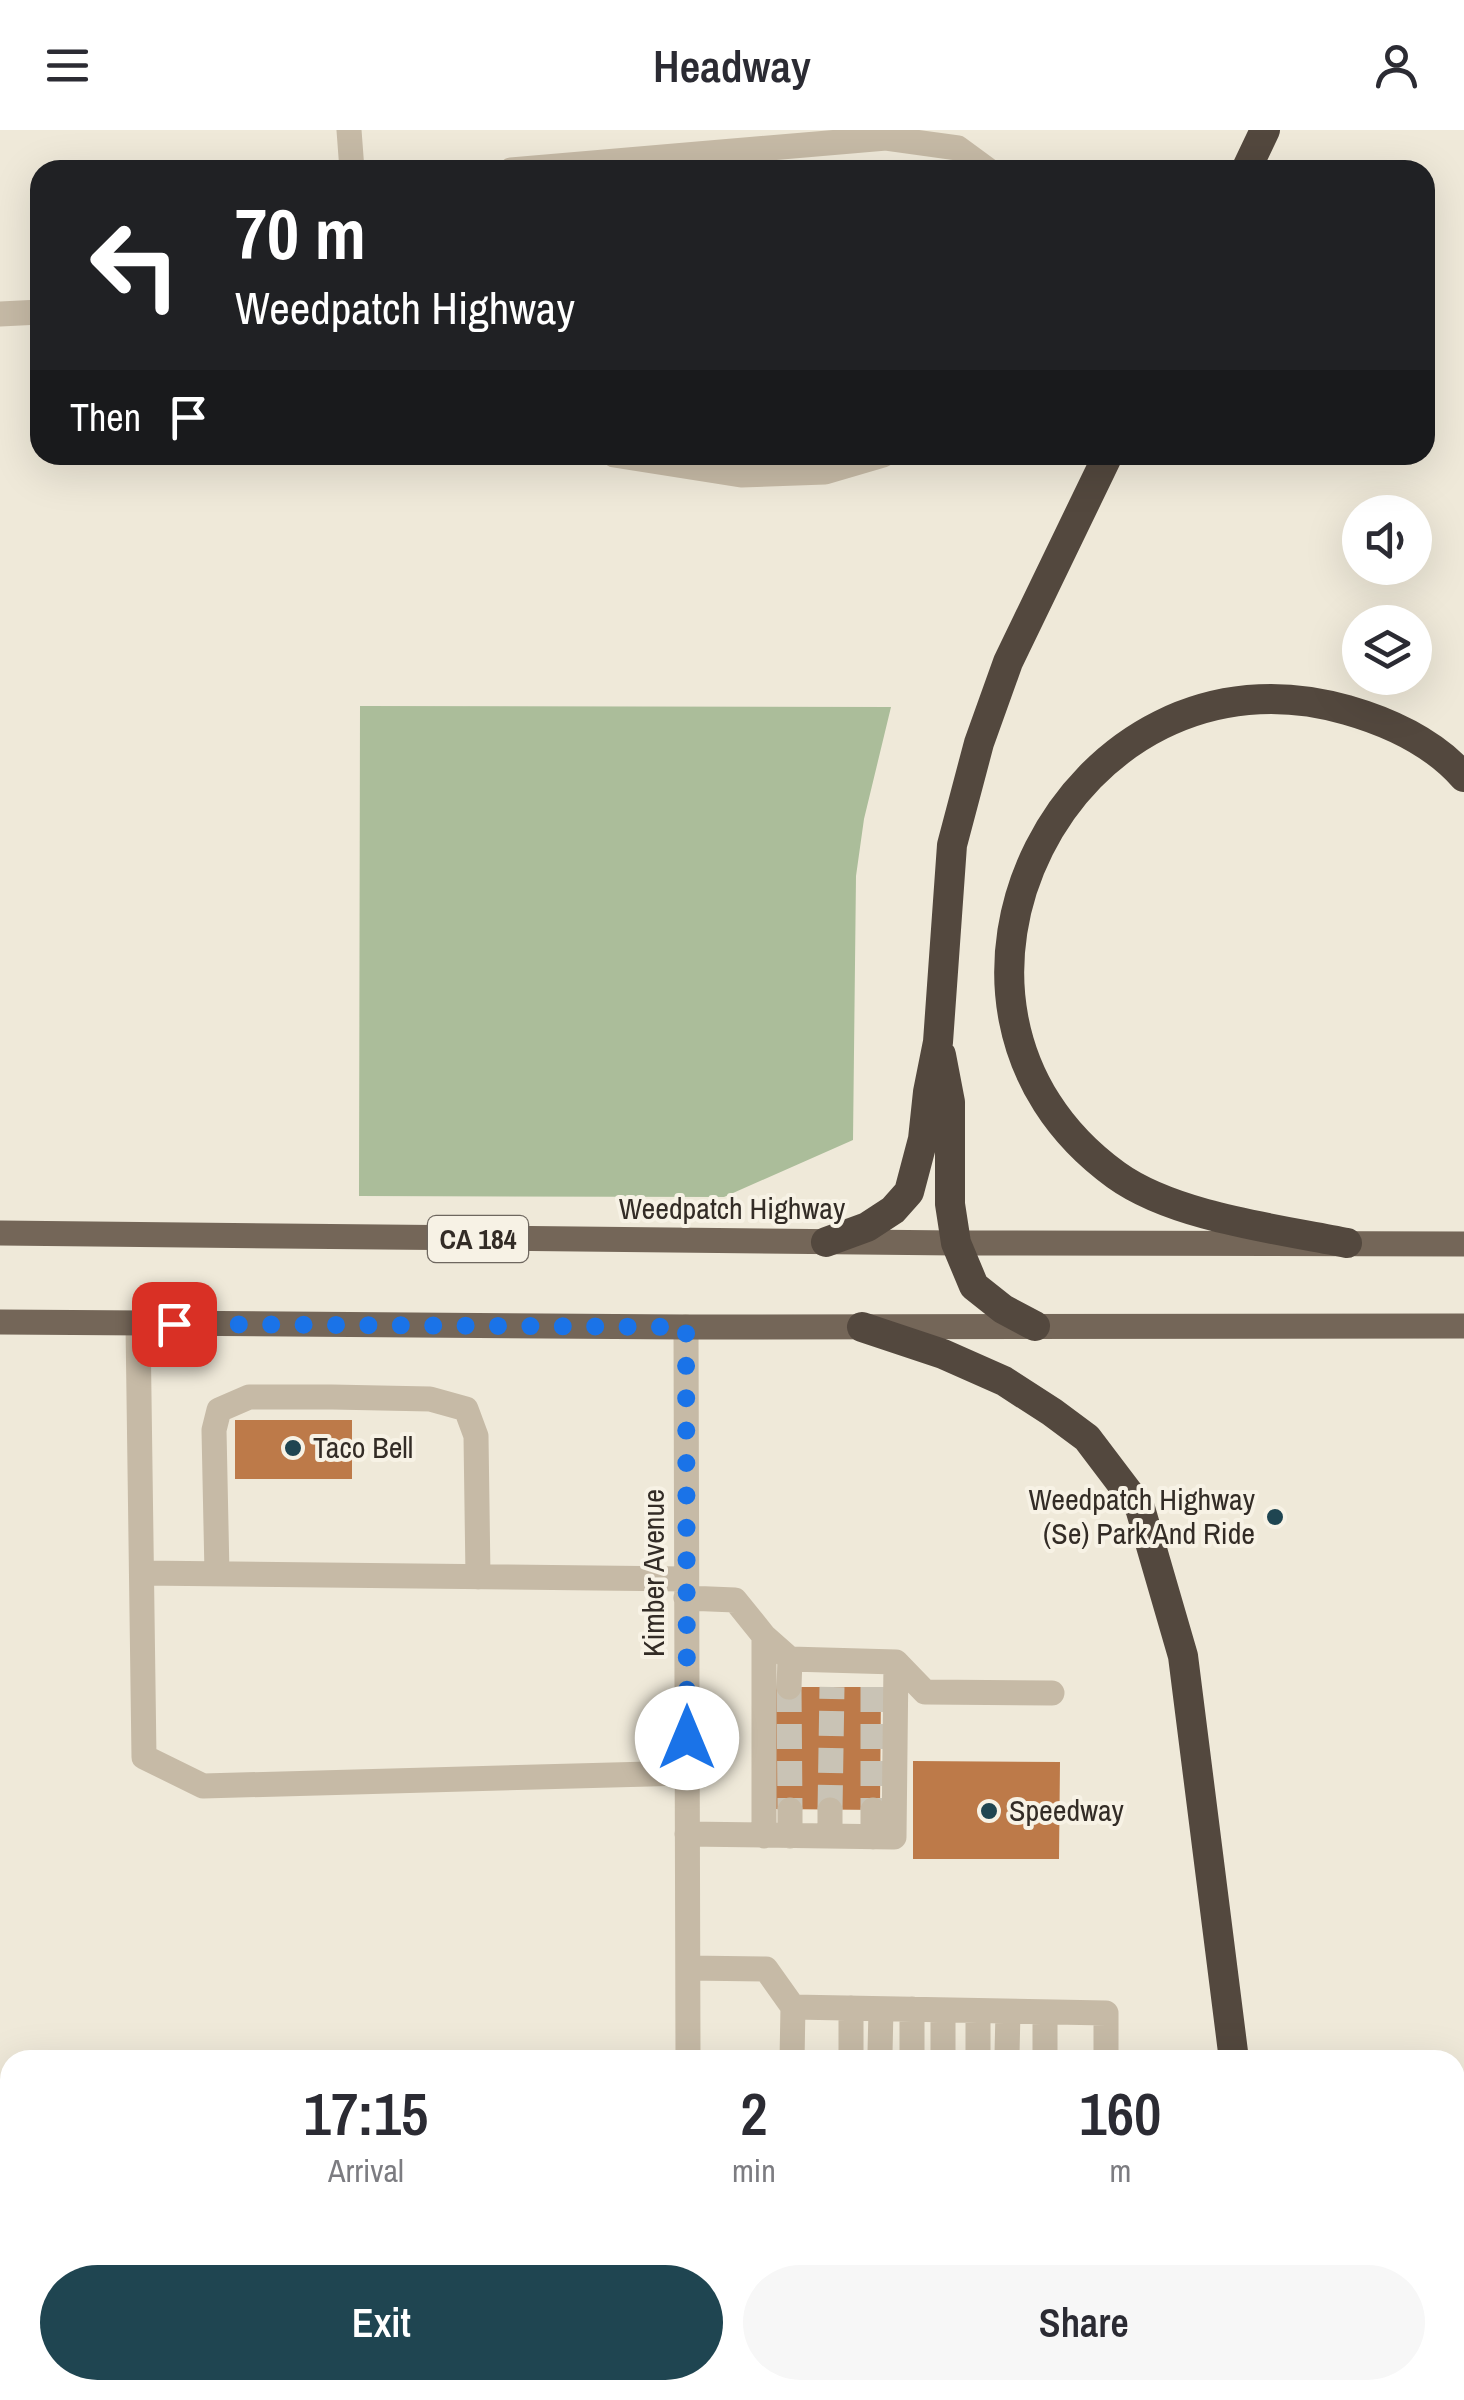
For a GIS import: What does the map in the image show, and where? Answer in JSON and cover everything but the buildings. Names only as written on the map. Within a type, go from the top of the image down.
[{"type":"highway","points":[[1251,160],[1265,130]]},
{"type":"highway","points":[[826,1242],[868,1227],[894,1210],[909,1192],[923,1139],[938,1042],[952,845],[979,743],[1008,662],[1103,465]]},
{"type":"highway","points":[[1348,1243],[1231,1220],[1156,1197],[1118,1176],[1084,1147],[1052,1112],[1026,1062],[1013,1013],[1009,957],[1016,906],[1030,862],[1058,813],[1090,774],[1131,742],[1176,719],[1221,705],[1277,699],[1327,704],[1377,719],[1418,740],[1464,777]]},
{"type":"highway","points":[[938,1042],[950,1102],[950,1204],[956,1243],[974,1286],[1003,1309],[1036,1326]]},
{"type":"highway","points":[[862,1327],[974,1367],[1052,1412],[1087,1438],[1140,1508],[1183,1656],[1233,2050]]},
{"type":"main road","name":"Weedpatch Highway","points":[[0,1234],[1464,1244]]},
{"type":"main road","points":[[0,1322],[686,1327],[1464,1326]]},
{"type":"street","points":[[349,130],[351,160]]},
{"type":"street","points":[[629,160],[886,138],[958,148],[974,160]]},
{"type":"street","points":[[0,314],[30,312]]},
{"type":"street","points":[[658,465],[741,475],[825,472],[849,465]]},
{"type":"street","points":[[138,1324],[144,1757],[203,1786],[687,1772]]},
{"type":"street","name":"Kimber Avenue","points":[[686,1327],[688,2050]]},
{"type":"street","points":[[217,1574],[214,1430],[219,1410],[249,1398],[332,1397],[430,1399],[466,1409],[476,1436],[478,1576]]},
{"type":"street","points":[[142,1573],[478,1576],[686,1588],[735,1600],[764,1636],[790,1659],[832,1660],[881,1670],[924,1692],[1052,1694]]},
{"type":"street","points":[[764,1636],[764,1836]]},
{"type":"street","points":[[789,1686],[790,1659]]},
{"type":"street","points":[[832,1660],[832,1686]]},
{"type":"street","points":[[687,1834],[764,1836],[790,1823],[830,1836],[894,1838],[881,1670]]},
{"type":"street","points":[[830,1810],[830,1836]]},
{"type":"street","points":[[873,1810],[873,1838]]},
{"type":"street","points":[[688,1968],[766,1969],[793,2007],[792,2050]]},
{"type":"street","points":[[793,2007],[1106,2013],[1106,2050]]},
{"type":"street","points":[[851,2008],[851,2050]]},
{"type":"street","points":[[880,2050],[881,2008]]},
{"type":"street","points":[[912,2009],[912,2050]]},
{"type":"street","points":[[943,2010],[943,2050]]},
{"type":"street","points":[[978,2011],[978,2050]]},
{"type":"street","points":[[1007,2050],[1008,2012]]},
{"type":"street","points":[[1044,2012],[1044,2050]]},
{"type":"green space","points":[[360,706],[891,707],[864,819],[856,876],[853,1140],[724,1197],[359,1196]]},
{"type":"tunnel","points":[[789,1687],[790,1810]]},
{"type":"tunnel","points":[[830,1810],[832,1687]]},
{"type":"tunnel","points":[[873,1687],[873,1810]]},
{"type":"place","name":"Taco Bell","points":[[293,1448]]},
{"type":"place","name":"Weedpatch Highway (Se) Park And Ride","points":[[1275,1517]]},
{"type":"place","name":"Speedway","points":[[989,1811]]},
{"type":"route","points":[[174,1324],[686,1327],[687,1738]]}]
